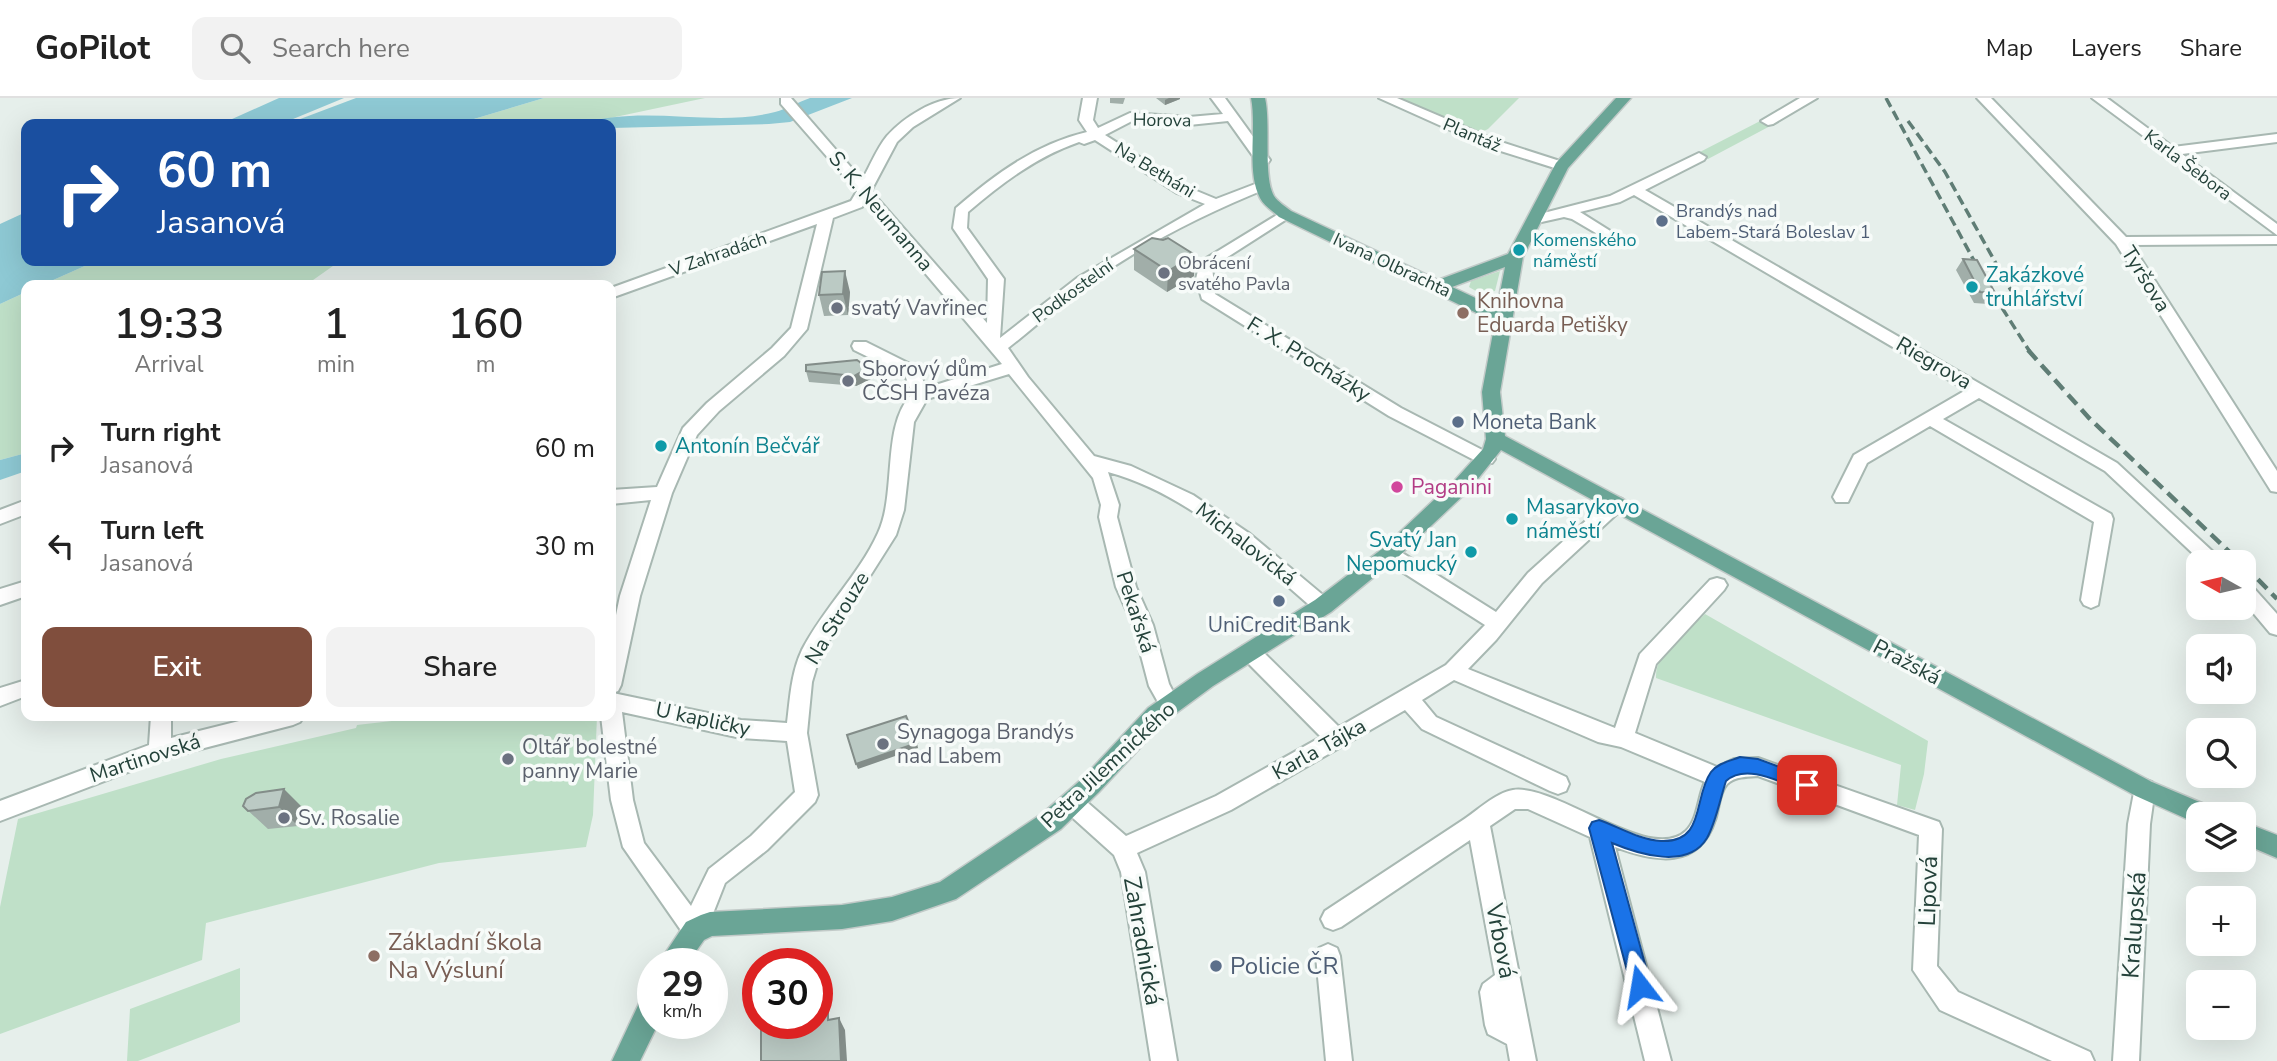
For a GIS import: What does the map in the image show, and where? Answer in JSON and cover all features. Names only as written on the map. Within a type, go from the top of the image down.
[{"type":"main road","points":[[1258,98],[1262,116],[1263,185]]},
{"type":"main road","points":[[1382,558],[1486,458],[1496,439],[1491,391],[1515,257],[1537,219],[1561,166],[1624,98]]},
{"type":"main road","name":"Ivana Olbrachta","points":[[1263,185],[1268,198],[1285,214],[1503,319]]},
{"type":"main road","points":[[1438,286],[1515,257]]},
{"type":"main road","points":[[1496,439],[1616,504]]},
{"type":"main road","name":"Pražská","points":[[1616,504],[2144,789],[2186,808]]},
{"type":"main road","name":"Petra Jilemnického","points":[[695,931],[724,921],[783,922],[842,918],[892,909],[947,891],[1036,833],[1072,803],[1156,715],[1323,606],[1382,558]]},
{"type":"main road","points":[[2256,838],[2277,847]]},
{"type":"main road","points":[[683,948],[695,931]]},
{"type":"main road","points":[[626,1061],[637,1038]]},
{"type":"street","points":[[865,191],[891,140],[908,124],[953,98]]},
{"type":"street","points":[[1090,98],[1086,120],[1095,134]]},
{"type":"street","points":[[1218,98],[1263,160]]},
{"type":"street","name":"Plantáž","points":[[1386,98],[1493,144],[1561,166]]},
{"type":"street","points":[[1768,121],[1810,98]]},
{"type":"street","name":"Tyršova","points":[[1983,98],[2122,241],[2277,486]]},
{"type":"street","name":"Karla Šebora","points":[[2099,98],[2277,231]]},
{"type":"street","name":"S. K. Neumanna","points":[[786,101],[995,343],[1091,461]]},
{"type":"street","name":"Horova","points":[[1095,134],[1130,117],[1189,121],[1232,117]]},
{"type":"street","points":[[1030,168],[1095,134]]},
{"type":"street","points":[[995,343],[996,279],[960,228],[961,211],[1000,176],[1075,137],[1095,134]]},
{"type":"street","name":"Na Betháni","points":[[1095,134],[1182,190],[1216,204]]},
{"type":"street","points":[[2170,152],[2277,138]]},
{"type":"street","points":[[1537,219],[1615,199],[1699,157]]},
{"type":"street","name":"Podkostelní","points":[[995,343],[1083,281],[1216,204],[1263,185]]},
{"type":"street","name":"Riegrova","points":[[1634,190],[2111,467],[2203,550]]},
{"type":"street","name":"V Zahradách","points":[[616,291],[857,204],[865,191]]},
{"type":"street","points":[[1564,212],[1577,216],[1618,242]]},
{"type":"street","name":"F. X. Procházky","points":[[1285,214],[1205,265],[1204,279],[1209,296],[1395,412],[1486,458]]},
{"type":"street","points":[[616,650],[663,493],[689,432],[713,407],[778,352],[799,329],[826,216]]},
{"type":"street","points":[[2122,241],[2277,240]]},
{"type":"street","points":[[860,346],[912,372],[921,396],[1013,367]]},
{"type":"street","points":[[1842,497],[1860,459],[1980,390]]},
{"type":"street","name":"Na Strouze","points":[[695,931],[703,904],[717,876],[759,843],[807,795],[796,733],[808,661],[887,535],[895,510],[905,422],[914,402],[921,396]]},
{"type":"street","points":[[1932,420],[2104,519],[2091,600]]},
{"type":"street","name":"Michalovická","points":[[1091,461],[1137,473],[1190,499],[1269,559],[1323,606]]},
{"type":"street","name":"Pekařská","points":[[1091,461],[1101,477],[1110,505],[1108,517],[1126,587],[1143,625],[1159,686],[1170,705]]},
{"type":"street","points":[[616,497],[663,493]]},
{"type":"street","points":[[1382,558],[1497,623],[1535,578],[1616,504]]},
{"type":"street","points":[[0,517],[21,509]]},
{"type":"street","points":[[1623,738],[1647,660],[1717,585]]},
{"type":"street","points":[[0,597],[21,590]]},
{"type":"street","points":[[2256,603],[2277,627]]},
{"type":"street","name":"Karla Tájka","points":[[1123,848],[1237,794],[1338,739],[1453,671],[1497,623]]},
{"type":"street","points":[[1250,652],[1338,739]]},
{"type":"street","points":[[1334,919],[1511,800],[1529,799],[1632,843],[1662,850],[1686,845],[1699,835],[1718,777],[1623,738],[1606,736],[1453,671]]},
{"type":"street","points":[[0,697],[21,690]]},
{"type":"street","points":[[1406,699],[1420,709],[1429,723],[1558,784]]},
{"type":"street","name":"U kapličky","points":[[616,702],[741,729],[796,733]]},
{"type":"street","points":[[160,750],[161,721]]},
{"type":"street","name":"Martinovská","points":[[0,811],[160,750],[273,721]]},
{"type":"street","points":[[612,721],[622,800],[634,847],[695,931]]},
{"type":"street","name":"Lipová","points":[[1718,777],[1727,769],[1740,765],[1758,767],[1931,829],[1925,971],[1949,1001],[2081,1061]]},
{"type":"street","name":"Kralupská","points":[[2126,1061],[2139,824],[2144,789]]},
{"type":"street","name":"Zahradnická","points":[[1072,803],[1123,848],[1133,872],[1164,1061]]},
{"type":"street","name":"Vrbová","points":[[1478,821],[1508,980],[1492,992],[1497,1025],[1518,1036],[1523,1061]]},
{"type":"street","points":[[1599,828],[1658,1061]]},
{"type":"street","points":[[1328,956],[1339,1061]]},
{"type":"green space","points":[[544,98],[705,98],[606,119],[474,119]]},
{"type":"green space","points":[[1394,98],[1519,98],[1488,129],[1478,134]]},
{"type":"green space","points":[[1764,119],[1774,124],[1708,159],[1698,153]]},
{"type":"green space","points":[[85,266],[333,266],[313,280],[53,280]]},
{"type":"green space","points":[[1500,271],[1495,291],[1481,294],[1469,287],[1471,281]]},
{"type":"green space","points":[[21,294],[21,454],[0,460],[0,304]]},
{"type":"green space","points":[[1705,614],[1928,741],[1924,774],[1915,810],[1897,805],[1901,765],[1656,678],[1657,668],[1666,650]]},
{"type":"green space","points":[[392,721],[597,721],[593,815],[586,847],[439,863],[206,923],[202,960],[0,1034],[0,907],[18,819],[221,759],[356,728],[357,725]]},
{"type":"green space","points":[[240,968],[240,1022],[138,1061],[127,1061],[130,1009]]},
{"type":"water","points":[[279,98],[344,98],[293,119],[232,119]]},
{"type":"water","points":[[356,98],[544,98],[474,119],[300,119]]},
{"type":"water","points":[[810,98],[852,98],[790,122],[769,124],[616,128],[616,119],[602,119],[630,116],[727,118],[779,111]]},
{"type":"water","points":[[21,214],[21,266],[85,266],[53,280],[21,280],[21,294],[0,304],[0,224]]},
{"type":"water","points":[[21,454],[21,473],[0,480],[0,460]]},
{"type":"building","points":[[1152,238],[1168,238],[1195,255],[1168,271],[1134,249]]},
{"type":"building","points":[[1963,259],[1977,260],[1995,293],[1980,292]]},
{"type":"building","points":[[845,271],[843,294],[819,295],[822,272]]},
{"type":"building","points":[[857,360],[868,368],[854,376],[806,371],[806,365]]},
{"type":"building","name":"Synagoga Brandýs nad Labem","points":[[906,716],[917,743],[856,764],[847,735]]},
{"type":"building","points":[[284,789],[279,807],[248,811],[243,806],[246,799],[256,793]]},
{"type":"building","points":[[839,1018],[841,1061],[761,1061],[761,1039],[833,1039],[833,1019]]},
{"type":"railway","points":[[1886,98],[1985,281],[2030,352]]},
{"type":"railway","points":[[1908,121],[1945,172],[2018,303]]},
{"type":"railway","points":[[2028,350],[2089,418],[2227,550]]},
{"type":"railway","points":[[2256,577],[2277,599]]},
{"type":"place","name":"Brandýs nad Labem-Stará Boleslav 1","points":[[1662,221]]},
{"type":"place","name":"Komenského náměstí","points":[[1519,250]]},
{"type":"place","name":"Obrácení svatého Pavla","points":[[1164,273]]},
{"type":"place","name":"Zakázkové truhlářství","points":[[1972,287]]},
{"type":"place","name":"svatý Vavřinec","points":[[837,308]]},
{"type":"place","name":"Knihovna Eduarda Petišky","points":[[1463,313]]},
{"type":"place","name":"Sborový dům CČSH Pavéza","points":[[848,381]]},
{"type":"place","name":"Moneta Bank","points":[[1458,422]]},
{"type":"place","name":"Antonín Bečvář","points":[[661,446]]},
{"type":"place","name":"Paganini","points":[[1397,487]]},
{"type":"place","name":"Masarykovo náměstí","points":[[1512,519]]},
{"type":"place","name":"Svatý Jan Nepomucký","points":[[1471,552]]},
{"type":"place","name":"UniCredit Bank","points":[[1279,601]]},
{"type":"place","name":"Synagoga Brandýs nad Labem","points":[[883,744]]},
{"type":"place","name":"Oltář bolestné panny Marie","points":[[508,759]]},
{"type":"place","name":"Sv. Rosalie","points":[[284,818]]},
{"type":"place","name":"Základní škola Na Výsluní","points":[[374,956]]},
{"type":"place","name":"Policie ČR","points":[[1216,966]]},
{"type":"route","points":[[1640,986],[1599,828],[1632,843],[1662,850],[1686,845],[1699,835],[1718,777],[1727,769],[1740,765],[1758,767],[1807,785]]}]
